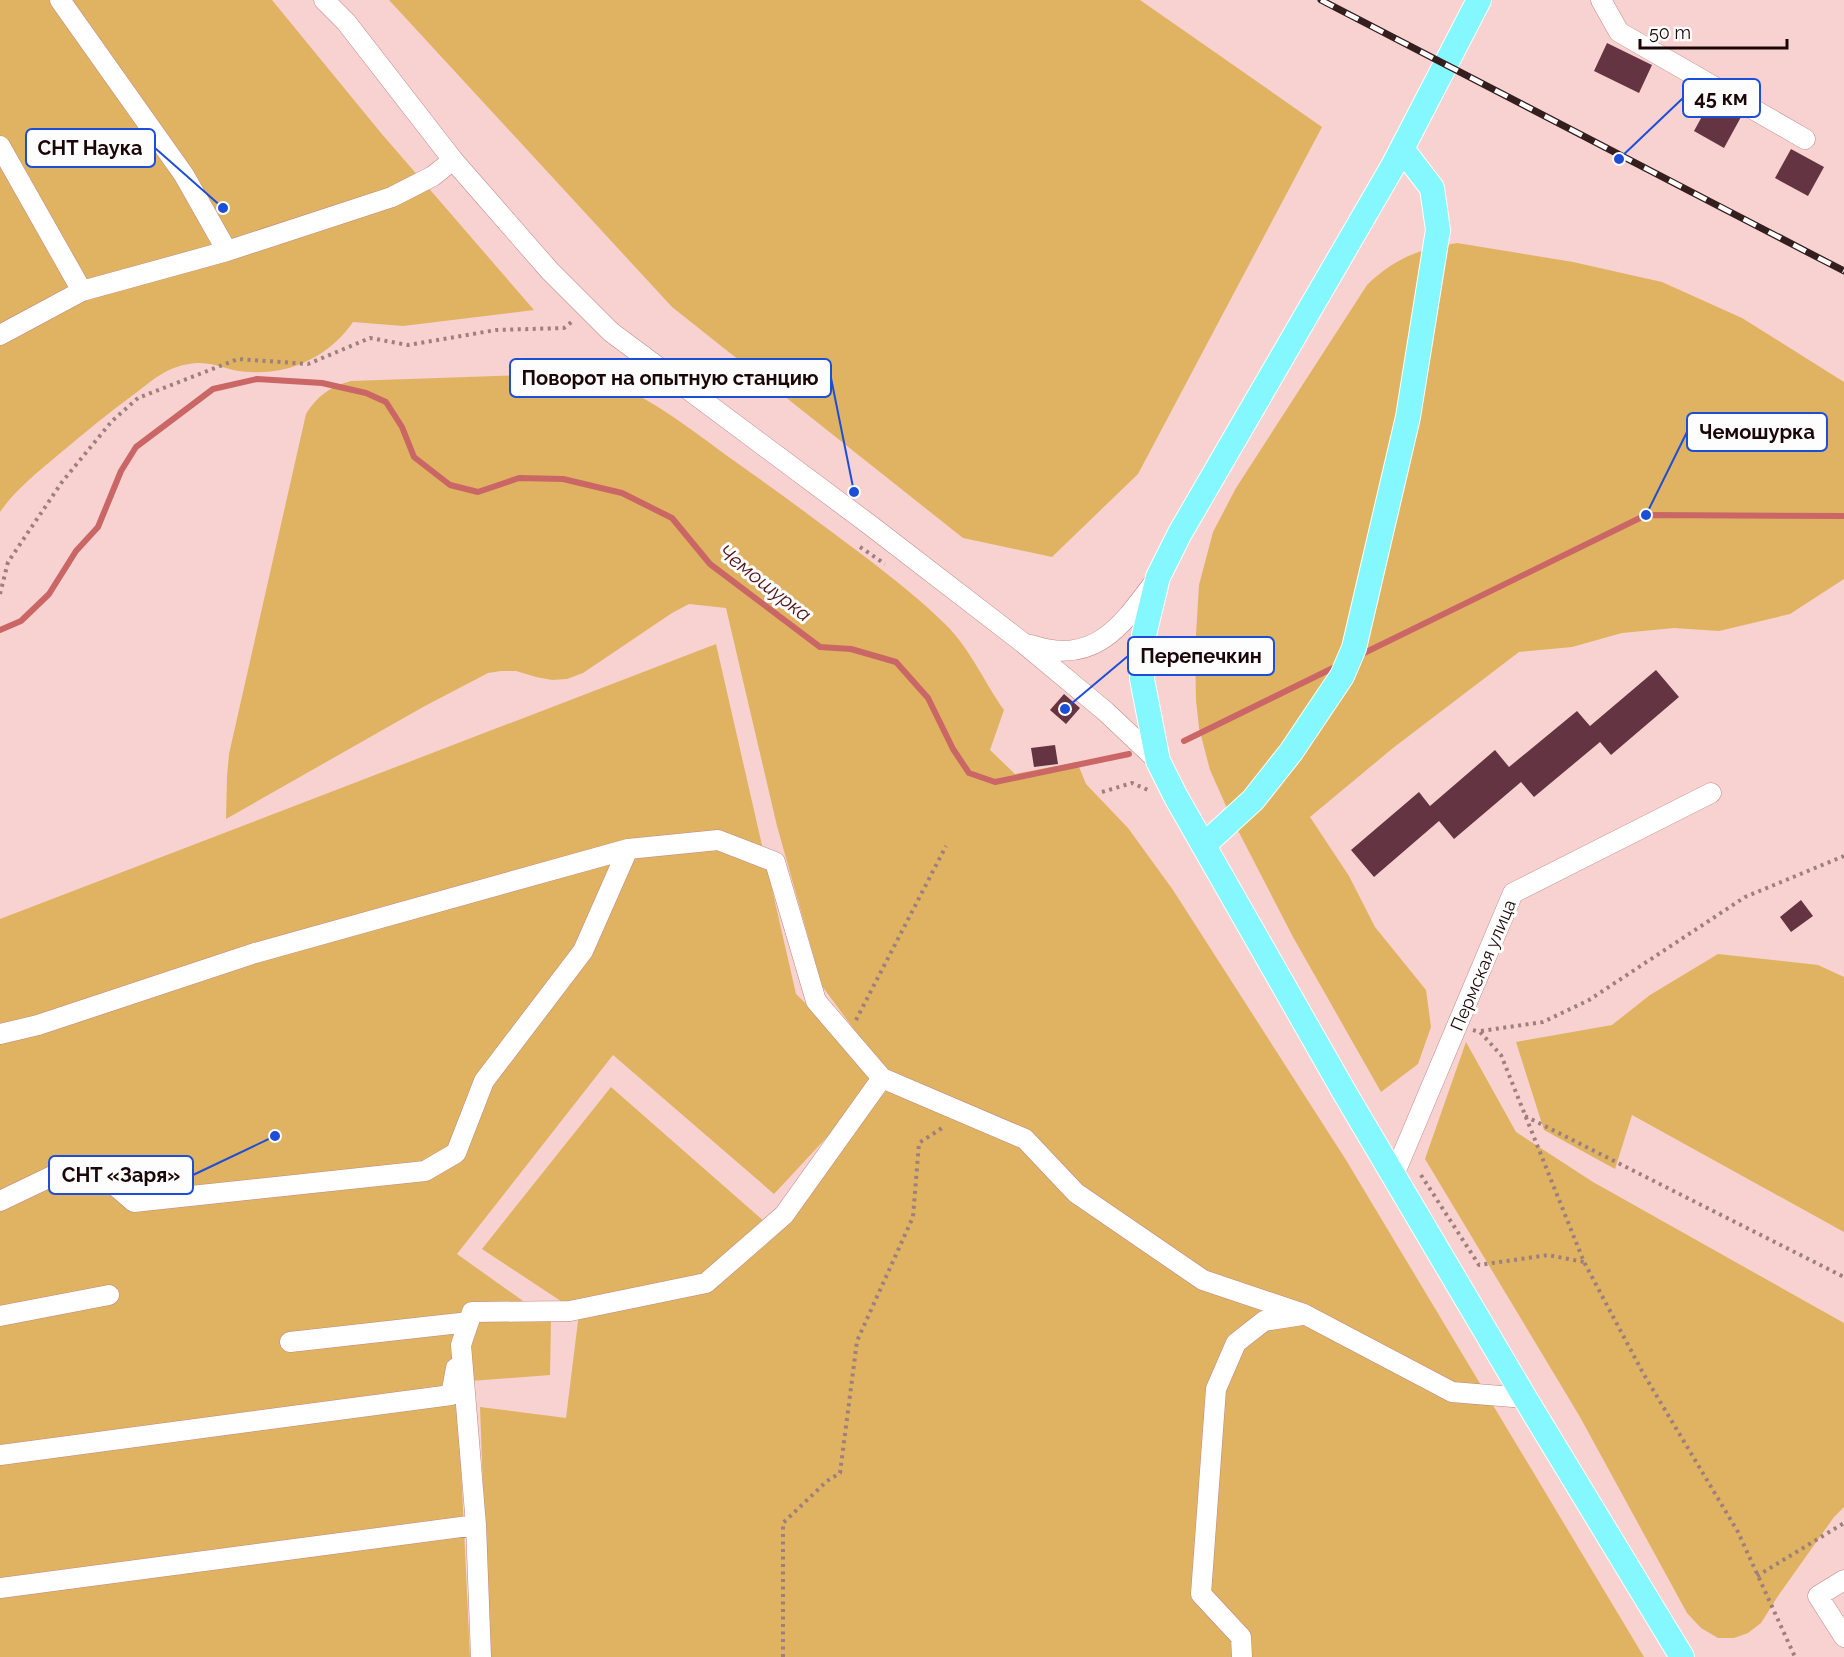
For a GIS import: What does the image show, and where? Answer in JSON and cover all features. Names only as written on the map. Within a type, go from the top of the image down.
[{"type":"main road","points":[[1479,0],[1402,149],[1179,533],[1158,577],[1144,635],[1142,680],[1158,761],[1176,797],[1346,1095],[1525,1398],[1682,1657]]},
{"type":"main road","points":[[1204,845],[1253,800],[1291,752],[1342,676],[1354,648],[1408,417],[1438,230],[1432,188],[1402,149]]},
{"type":"street","points":[[60,0],[184,175],[227,251]]},
{"type":"street","points":[[324,0],[346,22],[453,159],[549,270],[611,332],[870,525],[1022,642],[1105,711],[1158,761]]},
{"type":"street","points":[[1601,0],[1619,32],[1805,139]]},
{"type":"street","points":[[0,146],[82,291]]},
{"type":"street","points":[[0,335],[82,291],[227,251],[392,197],[433,176],[453,159]]},
{"type":"street","points":[[1022,642],[1048,651],[1069,652],[1091,646],[1111,633],[1130,614],[1158,577]]},
{"type":"street","name":"Пермская улица","points":[[1394,1175],[1513,893],[1712,793]]},
{"type":"street","points":[[0,1034],[38,1025],[255,953],[628,849],[718,840],[775,862],[816,1001],[882,1078],[1025,1139],[1076,1193],[1203,1280],[1304,1314],[1452,1392],[1525,1398]]},
{"type":"street","points":[[0,1202],[67,1169],[97,1170],[134,1202],[425,1171],[456,1153],[484,1081],[583,951],[628,849]]},
{"type":"street","points":[[0,1455],[451,1395],[461,1345],[472,1312],[570,1311],[706,1283],[784,1215],[882,1078]]},
{"type":"street","points":[[0,1316],[109,1295]]},
{"type":"street","points":[[1242,1657],[1241,1637],[1201,1594],[1216,1389],[1236,1343],[1264,1321],[1304,1314]]},
{"type":"street","points":[[290,1342],[469,1322]]},
{"type":"street","points":[[461,1345],[476,1525],[481,1657]]},
{"type":"street","points":[[0,1588],[476,1525]]},
{"type":"street","points":[[1844,1580],[1818,1596],[1844,1637]]},
{"type":"path","points":[[0,594],[8,562],[62,482],[112,421],[138,398],[238,358],[308,364],[370,338],[408,345],[496,330],[564,328],[586,307]]},
{"type":"path","points":[[1102,792],[1132,783],[1152,791]]},
{"type":"path","points":[[846,1036],[863,1009],[946,846]]},
{"type":"path","points":[[1456,1027],[1480,1032],[1543,1022],[1589,1000],[1745,897],[1844,856]]},
{"type":"path","points":[[1480,1032],[1501,1054],[1584,1262],[1643,1373],[1738,1532],[1795,1657]]},
{"type":"path","points":[[783,1657],[783,1523],[827,1481],[840,1473],[857,1341],[913,1217],[919,1143],[964,1113]]},
{"type":"path","points":[[1525,1116],[1844,1277]]},
{"type":"path","points":[[1757,1576],[1844,1523]]},
{"type":"shaded area","points":[[0,0],[272,0],[381,133],[534,310],[403,326],[353,322],[342,336],[316,357],[285,369],[268,372],[233,370],[201,363],[186,364],[175,368],[154,379],[86,432],[27,482],[0,512]]},
{"type":"shaded area","points":[[389,0],[1140,0],[1322,127],[1138,474],[1052,557],[963,538],[672,307]]},
{"type":"shaded area","points":[[1457,243],[1573,262],[1662,282],[1742,318],[1844,382],[1844,579],[1790,614],[1719,631],[1674,628],[1622,633],[1572,647],[1519,652],[1393,748],[1310,817],[1349,876],[1375,927],[1426,990],[1431,1027],[1418,1064],[1381,1092],[1293,937],[1231,817],[1210,770],[1199,728],[1196,700],[1195,651],[1199,585],[1213,532],[1236,488],[1367,285],[1408,256],[1431,248]]},
{"type":"shaded area","points":[[578,373],[624,388],[667,412],[838,537],[927,607],[954,633],[1004,710],[990,750],[1015,774],[1077,762],[1086,784],[1128,828],[1173,890],[1346,1160],[1644,1657],[489,1657],[480,1407],[566,1418],[579,1313],[482,1249],[611,1087],[775,1231],[893,1082],[822,986],[777,826],[726,608],[689,604],[583,673],[567,679],[552,680],[516,671],[488,673],[423,707],[226,819],[229,754],[306,414],[311,407],[325,393],[351,381]]},
{"type":"shaded area","points":[[716,644],[796,994],[882,1078],[774,1194],[613,1055],[457,1254],[551,1321],[550,1375],[457,1382],[470,1657],[0,1657],[0,919]]},
{"type":"shaded area","points":[[1718,954],[1818,965],[1844,977],[1844,1232],[1632,1115],[1615,1169],[1544,1130],[1516,1042],[1612,1025],[1650,995]]},
{"type":"shaded area","points":[[1466,1042],[1516,1132],[1593,1182],[1844,1323],[1844,1507],[1834,1517],[1761,1623],[1748,1633],[1734,1638],[1718,1638],[1701,1628],[1687,1613],[1580,1417],[1425,1159]]},
{"type":"building","points":[[1607,43],[1652,65],[1639,93],[1594,71]]},
{"type":"building","points":[[1711,100],[1741,117],[1724,148],[1694,131]]},
{"type":"building","points":[[1791,149],[1824,167],[1808,196],[1775,178]]},
{"type":"building","points":[[1656,670],[1679,697],[1611,755],[1600,742],[1534,797],[1521,782],[1454,839],[1439,821],[1374,877],[1351,850],[1419,792],[1430,806],[1495,750],[1509,767],[1577,711],[1590,726]]},
{"type":"building","points":[[1064,694],[1080,708],[1066,724],[1050,710]]},
{"type":"building","points":[[1055,745],[1058,764],[1034,767],[1031,748]]},
{"type":"building","points":[[1801,900],[1813,916],[1791,932],[1780,917]]},
{"type":"waterway","name":"Чемошурка","points":[[0,630],[21,621],[49,594],[76,551],[98,527],[121,471],[136,447],[213,389],[257,379],[322,383],[366,393],[386,402],[402,427],[414,457],[450,485],[478,492],[519,478],[563,479],[622,493],[672,518],[710,564],[820,647],[851,649],[896,662],[928,698],[953,749],[969,773],[995,782],[1129,754]]},
{"type":"waterway","name":"Чемошурка","points":[[1360,655],[1646,515],[1844,516]]},
{"type":"waterway","name":"Чемошурка","points":[[1184,741],[1337,666]]},
{"type":"railway","points":[[1321,0],[1844,271]]},
{"type":"place","name":"45 км","points":[[1619,159]]},
{"type":"place","name":"СНТ Наука","points":[[223,208]]},
{"type":"place","name":"Поворот на опытную станцию","points":[[854,492]]},
{"type":"place","name":"Чемошурка","points":[[1646,515]]},
{"type":"place","name":"Перепечкин","points":[[1065,709]]},
{"type":"place","name":"СНТ «Заря»","points":[[275,1136]]}]
